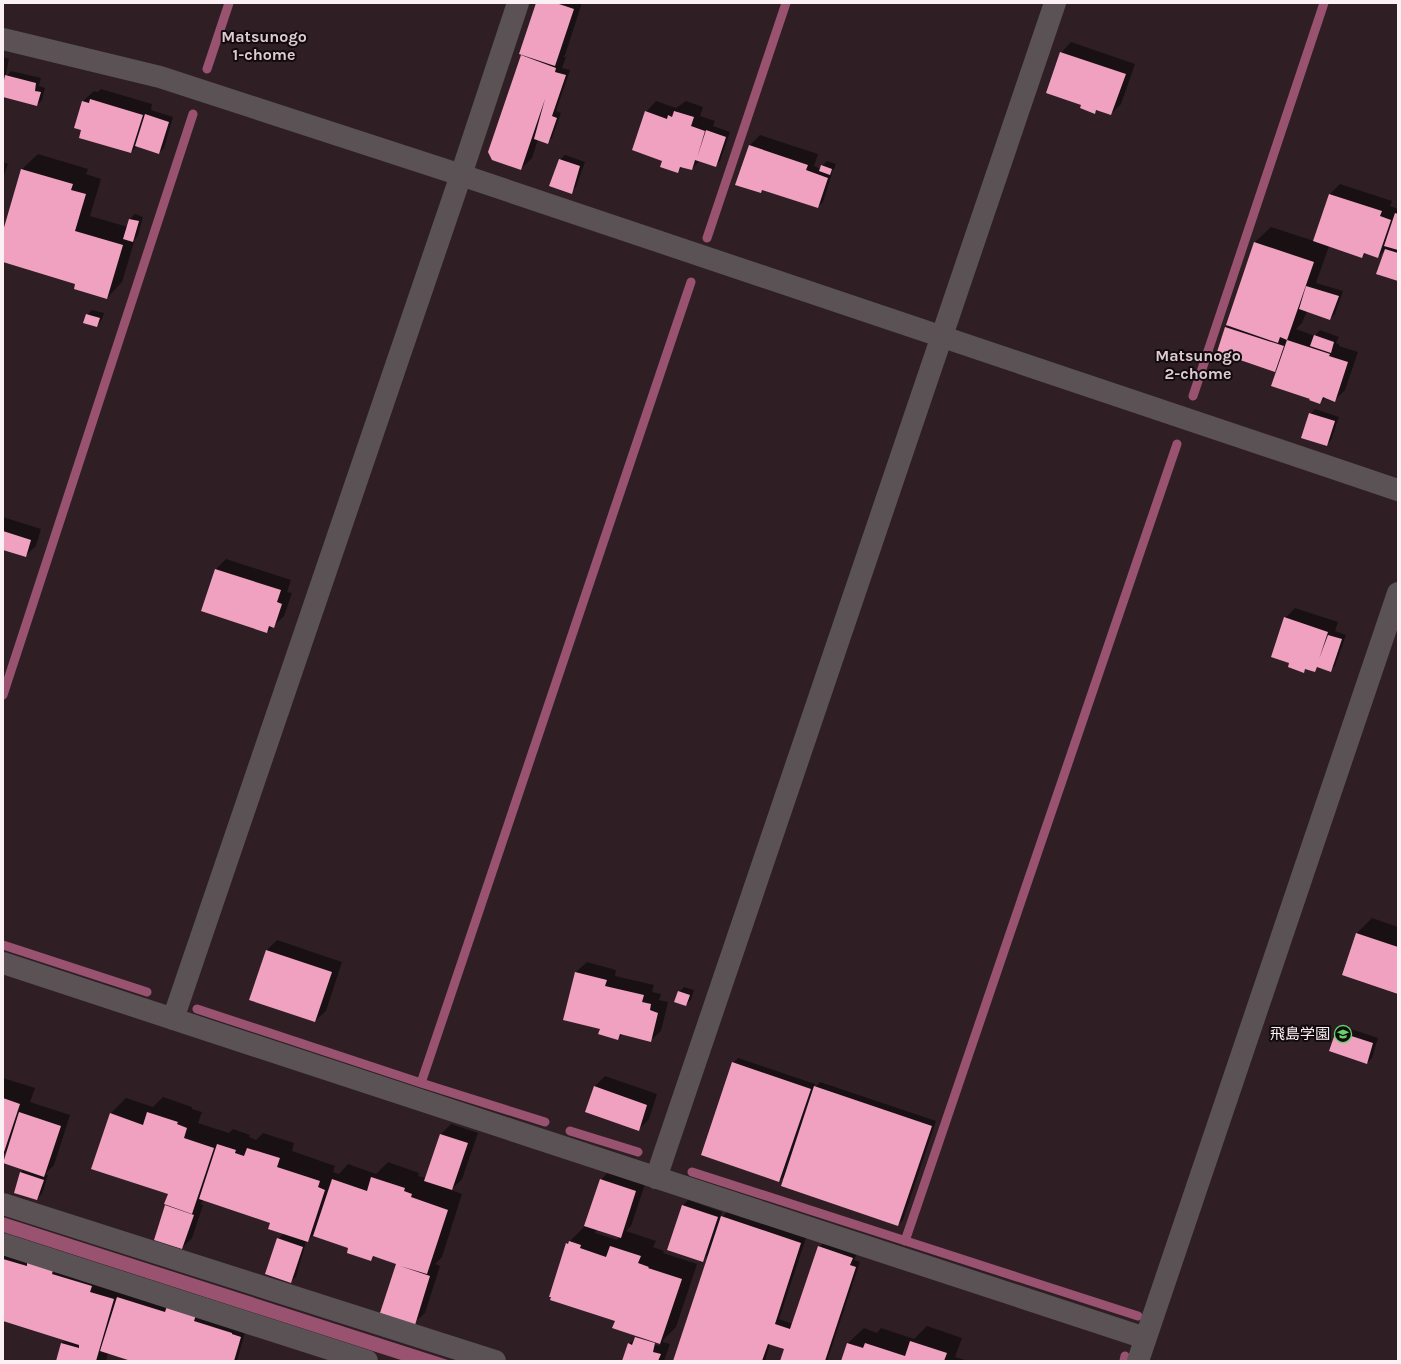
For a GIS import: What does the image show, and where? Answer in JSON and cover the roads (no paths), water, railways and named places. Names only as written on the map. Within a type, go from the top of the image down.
[{"type":"street","points":[[173,1019],[461,175],[518,3]]},
{"type":"street","points":[[656,1178],[1055,3]]},
{"type":"street","points":[[3,39],[160,77],[461,175],[1398,490]]},
{"type":"street","points":[[1138,1361],[1398,593]]},
{"type":"street","points":[[3,963],[1145,1338]]},
{"type":"street","points":[[3,1204],[495,1361]]},
{"type":"street","points":[[3,1244],[367,1361]]},
{"type":"waterway","points":[[207,69],[229,3]]},
{"type":"waterway","points":[[707,238],[786,3]]},
{"type":"waterway","points":[[1193,396],[1324,3]]},
{"type":"waterway","points":[[3,695],[193,114]]},
{"type":"waterway","points":[[421,1083],[691,282]]},
{"type":"waterway","points":[[905,1241],[1177,444]]},
{"type":"waterway","points":[[3,945],[147,992]]},
{"type":"waterway","points":[[197,1009],[421,1083],[545,1122]]},
{"type":"waterway","points":[[570,1131],[638,1152]]},
{"type":"waterway","points":[[692,1172],[1138,1316]]},
{"type":"waterway","points":[[1124,1361],[1125,1356]]},
{"type":"place","name":"飛島学園","points":[[1343,1034]]},
{"type":"district","name":"Matsunogo 1-chome","points":[[264,45]]},
{"type":"district","name":"Matsunogo 2-chome","points":[[1198,364]]}]
